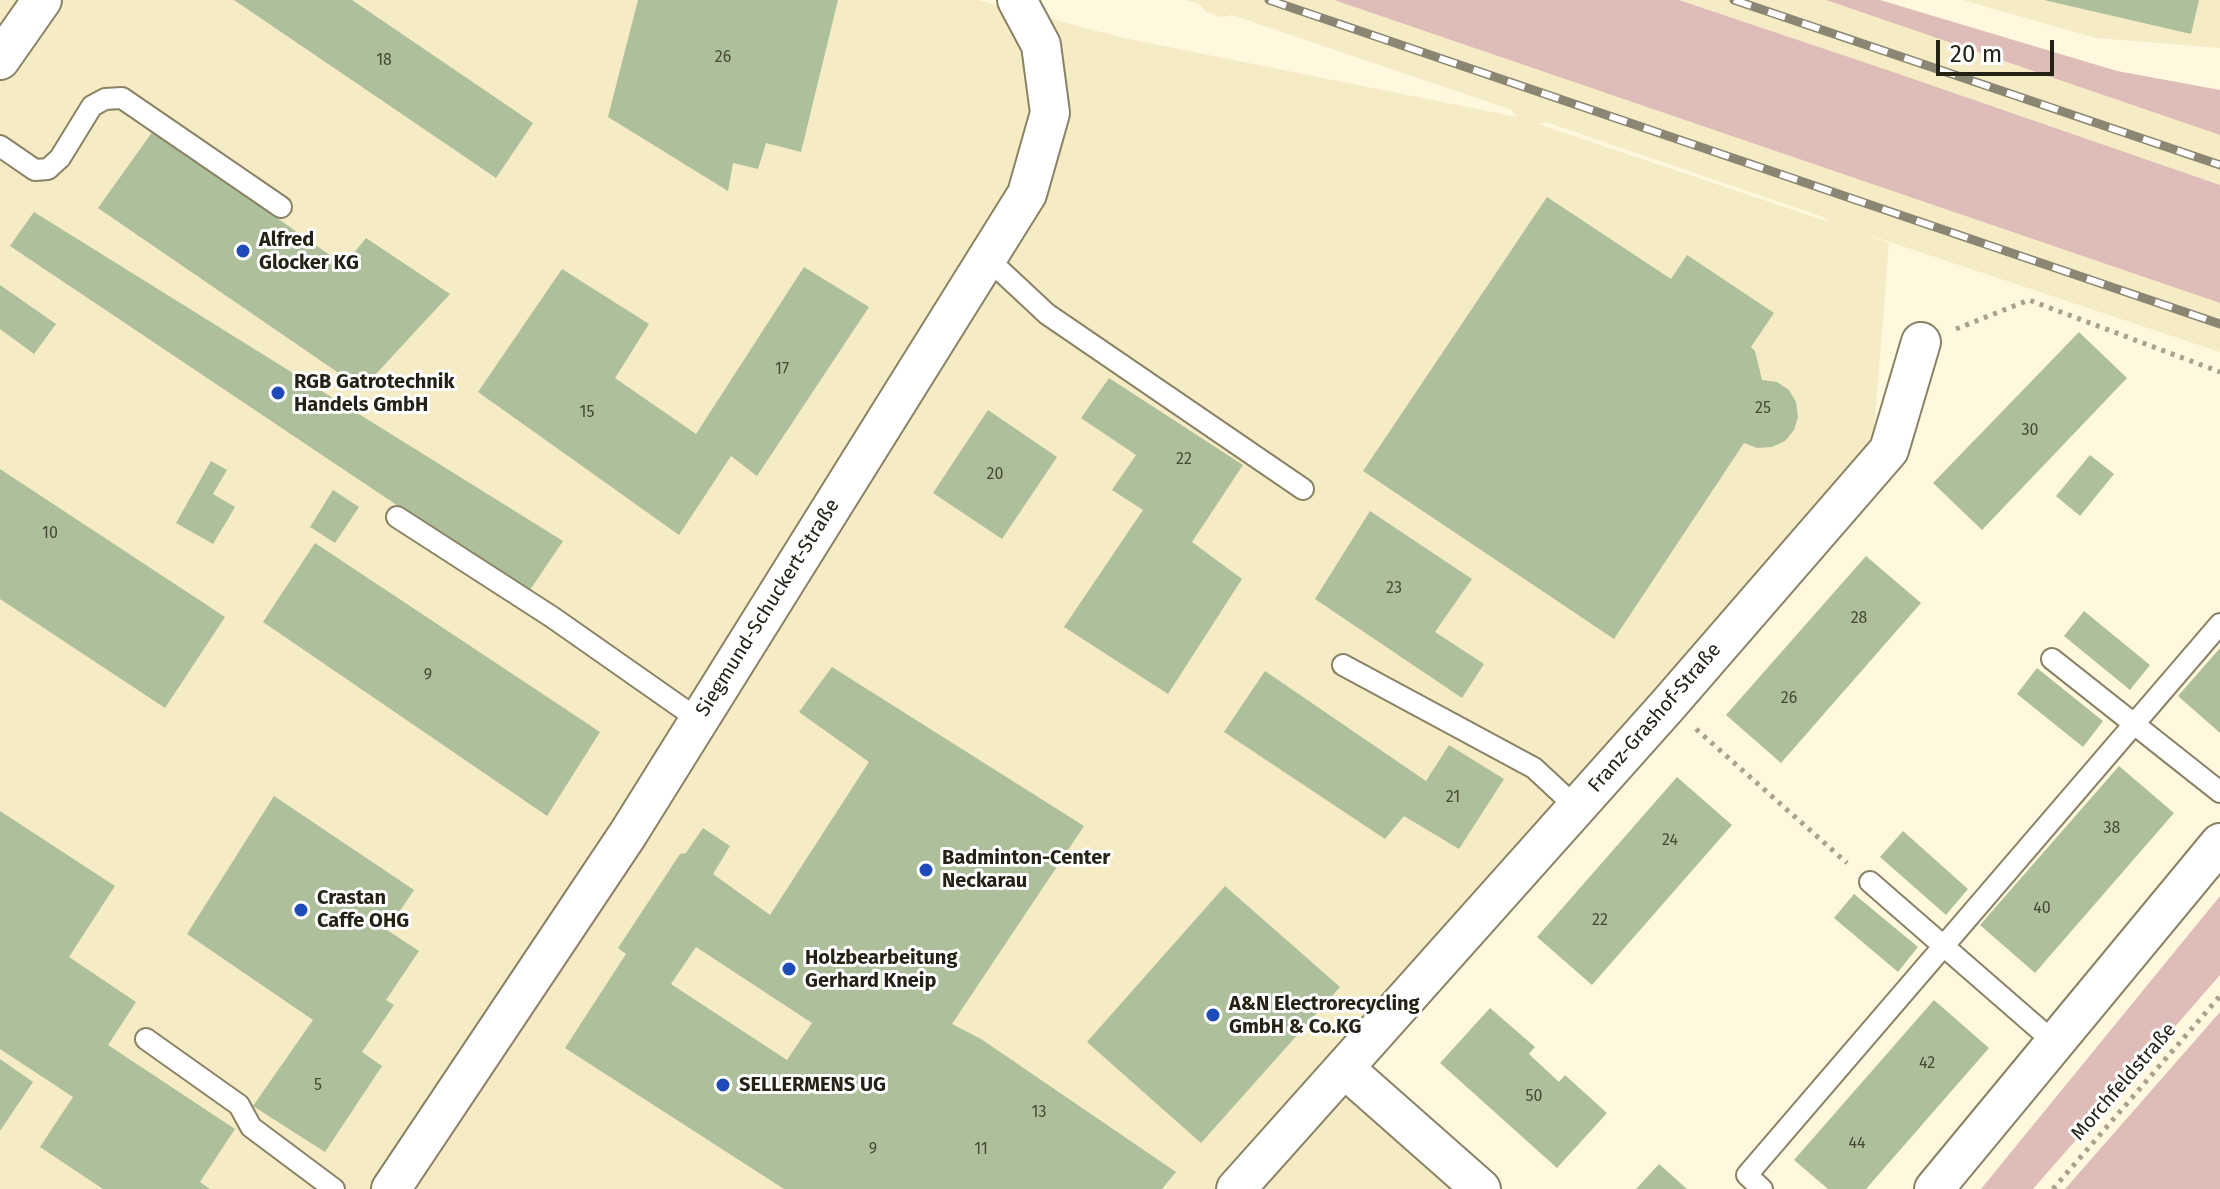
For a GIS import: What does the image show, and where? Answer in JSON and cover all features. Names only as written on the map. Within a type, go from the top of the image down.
[{"type":"street","points":[[0,60],[42,0]]},
{"type":"street","name":"Siegmund-Schuckert-Straße","points":[[391,1189],[628,834],[1027,194],[1050,113],[1041,45],[1017,0]]},
{"type":"street","name":"Franz-Grashof-Straße","points":[[1236,1189],[1668,705],[1889,450],[1921,342]]},
{"type":"street","points":[[1934,1189],[2220,843]]},
{"type":"street","points":[[1344,1068],[1481,1189]]},
{"type":"lane","points":[[0,146],[35,170],[48,169],[60,158],[92,106],[105,99],[122,98],[281,207]]},
{"type":"lane","points":[[987,258],[1047,314],[1303,489]]},
{"type":"lane","points":[[397,517],[552,617],[699,720]]},
{"type":"lane","points":[[1747,1184],[1944,946],[2220,624]]},
{"type":"lane","points":[[2052,659],[2220,792]]},
{"type":"lane","points":[[1343,665],[1534,768],[1576,807]]},
{"type":"lane","points":[[1870,882],[2055,1043]]},
{"type":"lane","points":[[146,1039],[239,1105],[251,1127],[334,1189]]},
{"type":"path","points":[[1921,342],[2029,300],[2220,372]]},
{"type":"path","points":[[1668,705],[1823,842]]},
{"type":"path","name":"Morchfeldstraße","points":[[2053,1189],[2220,996]]},
{"type":"shaded area","points":[[0,0],[978,0],[1124,38],[1517,117],[1512,110],[1232,15],[1221,17],[1206,12],[1199,4],[1186,0],[1334,0],[2220,303],[2220,352],[1857,231],[1889,243],[1873,443],[1317,1070],[1450,1189],[0,1189]],"holes":[[[1546,122],[1826,218],[1829,222],[1538,124]]]},
{"type":"shaded area","points":[[1334,0],[1679,0],[1890,71],[2220,185],[2220,303]]},
{"type":"shaded area","points":[[1679,0],[1826,0],[1908,28],[2220,135],[2220,185]]},
{"type":"shaded area","points":[[1826,0],[1880,0],[2117,71],[2220,90],[2220,135]]},
{"type":"shaded area","points":[[1963,0],[2220,0],[2220,48],[2096,38]]},
{"type":"shaded area","points":[[2220,896],[2220,975],[2033,1189],[1981,1189]]},
{"type":"shaded area","points":[[2220,1012],[2220,1189],[2065,1189]]},
{"type":"building","points":[[234,0],[352,0],[533,123],[496,178]]},
{"type":"building","points":[[638,0],[838,0],[801,152],[766,143],[758,169],[733,163],[728,191],[608,117]]},
{"type":"building","points":[[2044,0],[2199,0],[2191,34]]},
{"type":"building","name":"Alfred Glocker KG","points":[[153,131],[344,265],[366,238],[450,294],[362,389],[98,208]]},
{"type":"building","points":[[1547,197],[1671,279],[1687,255],[1774,313],[1751,347],[1755,351],[1762,380],[1777,382],[1789,390],[1796,402],[1798,417],[1794,430],[1785,441],[1772,447],[1757,448],[1744,443],[1614,639],[1363,471]]},
{"type":"building","name":"RGB Gatrotechnik Handels GmbH","points":[[34,212],[563,541],[528,593],[10,246]]},
{"type":"building","points":[[804,267],[869,307],[757,476],[731,456],[679,535],[478,392],[562,269],[649,324],[615,378],[696,434]]},
{"type":"building","points":[[0,285],[56,324],[34,354],[0,329]]},
{"type":"building","points":[[2079,332],[2127,378],[1982,530],[1933,483]]},
{"type":"building","points":[[1109,378],[1243,465],[1192,542],[1242,579],[1168,694],[1064,627],[1143,510],[1112,490],[1136,455],[1081,418]]},
{"type":"building","points":[[988,410],[1057,457],[1002,539],[933,493]]},
{"type":"building","points":[[2090,455],[2114,474],[2080,516],[2056,496]]},
{"type":"building","points":[[211,461],[227,470],[213,494],[235,507],[213,544],[176,523]]},
{"type":"building","points":[[0,469],[225,617],[165,708],[0,599]]},
{"type":"building","points":[[333,490],[359,507],[335,543],[310,527]]},
{"type":"building","points":[[1370,511],[1472,579],[1435,632],[1484,664],[1462,698],[1315,599]]},
{"type":"building","points":[[315,543],[600,732],[547,816],[263,622]]},
{"type":"building","points":[[1866,556],[1921,603],[1781,763],[1726,715]]},
{"type":"building","points":[[2084,611],[2150,665],[2130,690],[2064,636]]},
{"type":"building","points":[[2220,648],[2220,733],[2178,696]]},
{"type":"building","points":[[832,667],[1084,826],[952,1024],[981,1039],[1176,1172],[1162,1189],[784,1189],[565,1048],[626,954],[618,948],[680,854],[686,853],[703,828],[730,846],[713,874],[770,915],[869,762],[799,712]],"holes":[[[696,947],[812,1023],[787,1060],[671,984]]]},
{"type":"building","points":[[2037,668],[2103,721],[2083,747],[2017,694]]},
{"type":"building","points":[[1265,671],[1426,781],[1449,745],[1504,779],[1459,849],[1404,816],[1385,839],[1224,732]]},
{"type":"building","points":[[2119,766],[2174,813],[2035,973],[1980,925]]},
{"type":"building","points":[[1677,777],[1732,825],[1592,985],[1537,937]]},
{"type":"building","name":"Crastan Caffe OHG","points":[[274,796],[414,890],[387,930],[419,951],[386,1000],[394,1005],[362,1052],[382,1066],[325,1152],[253,1106],[313,1020],[187,934]]},
{"type":"building","points":[[0,811],[115,886],[69,957],[136,1002],[108,1045],[235,1129],[200,1182],[210,1189],[103,1189],[40,1147],[73,1097],[0,1049]]},
{"type":"building","points":[[1903,831],[1968,889],[1946,915],[1880,857]]},
{"type":"building","name":"A&N Electrorecycling GmbH & Co.KG","points":[[1225,886],[1340,987],[1201,1143],[1087,1042]]},
{"type":"building","points":[[1854,894],[1918,947],[1898,972],[1834,918]]},
{"type":"building","points":[[1934,1000],[1989,1048],[1866,1189],[1828,1189],[1794,1160]]},
{"type":"building","points":[[1490,1008],[1535,1047],[1529,1054],[1559,1082],[1565,1075],[1607,1113],[1557,1168],[1440,1063]]},
{"type":"building","points":[[0,1059],[33,1082],[0,1131]]},
{"type":"building","points":[[1659,1164],[1687,1189],[1636,1189]]},
{"type":"railway","points":[[1269,0],[2220,324]]},
{"type":"railway","points":[[1734,0],[2220,165]]},
{"type":"place","name":"Alfred Glocker KG","points":[[243,251]]},
{"type":"place","name":"RGB Gatrotechnik Handels GmbH","points":[[278,393]]},
{"type":"place","name":"Badminton-Center Neckarau","points":[[926,870]]},
{"type":"place","name":"Crastan Caffe OHG","points":[[301,910]]},
{"type":"place","name":"Holzbearbeitung Gerhard Kneip","points":[[789,969]]},
{"type":"place","name":"A&N Electrorecycling GmbH & Co.KG","points":[[1213,1015]]},
{"type":"place","name":"SELLERMENS UG","points":[[723,1085]]}]
